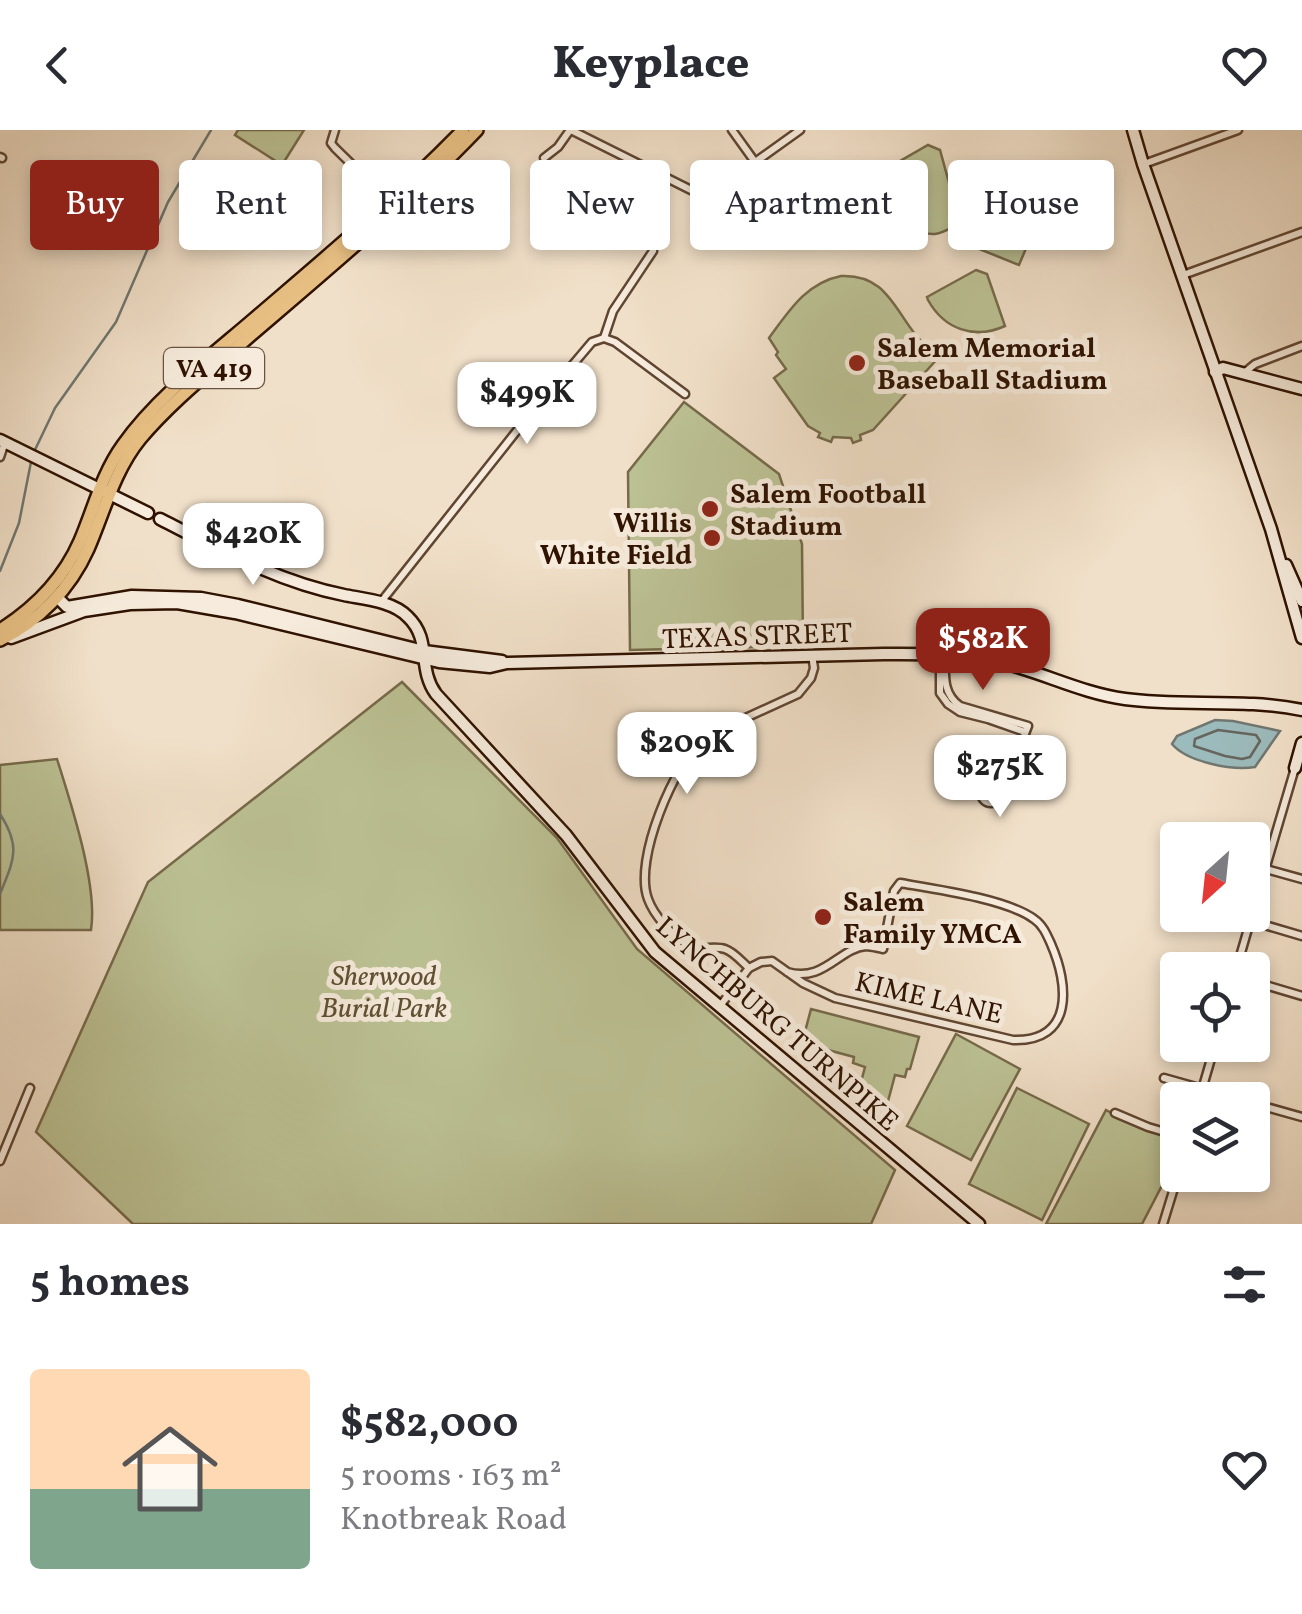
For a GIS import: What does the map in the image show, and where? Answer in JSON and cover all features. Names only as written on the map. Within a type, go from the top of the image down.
[{"type":"main road","name":"VA 419","points":[[434,160],[462,130]]},
{"type":"main road","name":"VA 419","points":[[442,160],[476,130]]},
{"type":"main road","points":[[1133,130],[1275,541],[1301,601]]},
{"type":"main road","name":"VA 419","points":[[0,641],[57,597],[80,565],[115,457],[150,413],[209,357],[342,246]]},
{"type":"main road","points":[[1215,372],[1223,368],[1302,389]]},
{"type":"main road","points":[[6,443],[148,514]]},
{"type":"main road","points":[[0,630],[41,599],[63,572],[104,492]]},
{"type":"main road","name":"LYNCHBURG TURNPIKE","points":[[160,520],[282,577],[404,613],[417,630],[426,678],[436,694],[566,835],[644,940],[979,1224]]},
{"type":"main road","points":[[1275,541],[1302,638]]},
{"type":"main road","name":"TEXAS STREET","points":[[57,597],[67,607],[132,596],[201,598],[424,655]]},
{"type":"main road","name":"TEXAS STREET","points":[[0,641],[84,611],[130,604],[177,603],[490,666],[812,655],[967,656],[1120,698],[1302,710]]},
{"type":"main road","points":[[1295,768],[1302,743]]},
{"type":"street","points":[[335,130],[334,148],[346,160]]},
{"type":"street","points":[[544,158],[554,152],[570,130],[690,190]]},
{"type":"street","points":[[732,130],[754,160]]},
{"type":"street","points":[[759,160],[800,130]]},
{"type":"street","points":[[1142,164],[1238,130]]},
{"type":"street","points":[[1182,276],[1302,232]]},
{"type":"street","points":[[380,603],[588,346],[604,338],[613,311],[653,251]]},
{"type":"street","points":[[604,338],[685,394]]},
{"type":"street","points":[[1244,374],[1255,364],[1302,346]]},
{"type":"street","points":[[0,457],[6,443]]},
{"type":"street","points":[[719,1007],[749,968],[729,950],[704,950],[687,944],[665,926],[648,902],[646,860],[658,819],[685,759],[695,746],[704,738],[798,694],[811,678],[812,655]]},
{"type":"street","points":[[943,655],[940,693],[948,704],[960,712],[1026,729],[1016,757],[997,786]]},
{"type":"street","points":[[1270,855],[1295,768]]},
{"type":"street","points":[[1270,870],[1302,880]]},
{"type":"street","name":"KIME LANE","points":[[749,968],[772,960],[787,972],[803,983],[835,998],[1013,1040],[1035,1038],[1051,1030],[1063,1002],[1055,954],[1041,925],[1033,918],[977,898],[900,883],[894,892],[882,949],[865,946],[810,973],[799,976],[787,972]]},
{"type":"street","points":[[1270,924],[1302,936]]},
{"type":"street","points":[[1270,986],[1302,996]]},
{"type":"street","points":[[1164,1078],[1178,1082]]},
{"type":"street","points":[[0,1161],[30,1088]]},
{"type":"street","points":[[1270,1108],[1302,1117]]},
{"type":"street","points":[[1115,1112],[1160,1131]]},
{"type":"street","points":[[1164,1224],[1173,1192]]},
{"type":"green space","points":[[238,130],[304,130],[285,160],[274,160],[235,135]]},
{"type":"green space","points":[[928,145],[940,150],[948,179],[948,230],[928,233],[928,160],[902,160]]},
{"type":"green space","points":[[982,250],[1025,250],[1019,265]]},
{"type":"green space","points":[[976,270],[987,274],[1005,326],[982,332],[961,329],[942,318],[928,300],[927,297]]},
{"type":"green space","name":"Salem Memorial Baseball Stadium","points":[[841,276],[868,280],[878,286],[938,358],[873,430],[853,443],[851,438],[833,437],[831,442],[818,437],[820,433],[808,426],[774,378],[786,369],[769,338],[808,292]]},
{"type":"green space","name":"Salem Football Stadium","points":[[684,402],[779,474],[802,544],[803,646],[630,650],[628,472]]},
{"type":"green space","name":"Sherwood Burial Park","points":[[402,682],[557,838],[637,949],[895,1170],[871,1224],[133,1224],[36,1132],[148,882]]},
{"type":"green space","points":[[57,759],[87,868],[91,930],[0,930],[0,765]]},
{"type":"green space","points":[[811,1009],[919,1037],[905,1077],[895,1075],[887,1105],[857,1097],[865,1067],[853,1063],[854,1057],[802,1043]]},
{"type":"green space","points":[[956,1034],[1020,1069],[971,1160],[907,1126]]},
{"type":"green space","points":[[1017,1088],[1089,1124],[1042,1220],[969,1184]]},
{"type":"green space","points":[[1106,1110],[1160,1134],[1160,1189],[1142,1224],[1046,1224]]},
{"type":"water","points":[[1215,720],[1280,731],[1255,767],[1211,764],[1188,756],[1172,744],[1177,736]]},
{"type":"waterway","points":[[33,454],[55,408],[116,322],[168,202],[211,130]]},
{"type":"waterway","points":[[0,571],[19,523],[31,462]]},
{"type":"waterway","points":[[0,814],[13,846],[0,894]]},
{"type":"place","name":"Salem Memorial Baseball Stadium","points":[[857,363]]},
{"type":"place","name":"Salem Football Stadium","points":[[710,509]]},
{"type":"place","name":"Willis White Field","points":[[712,538]]},
{"type":"place","name":"Salem Family YMCA","points":[[823,917]]}]
